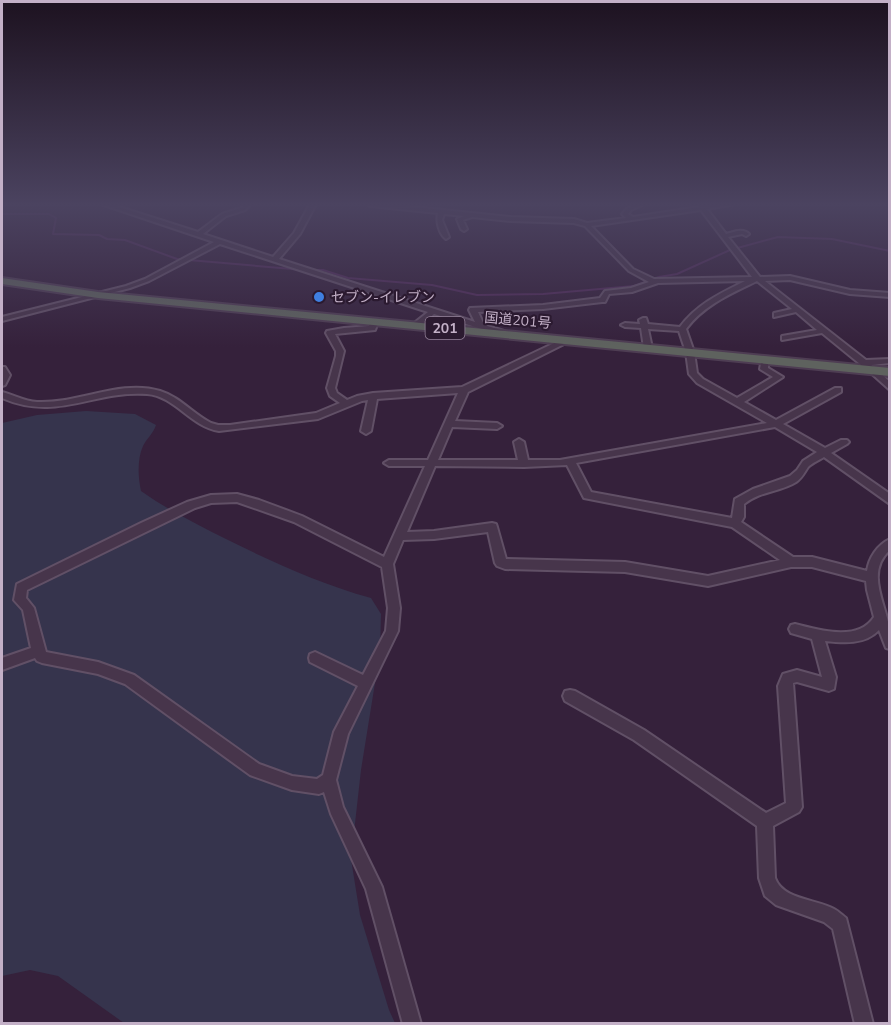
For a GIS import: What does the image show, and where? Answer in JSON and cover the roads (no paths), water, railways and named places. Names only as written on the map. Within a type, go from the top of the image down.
[{"type":"highway","name":"国道201号","points":[[2,281],[98,295],[765,360],[869,367],[890,372]]},
{"type":"street","points":[[2,319],[147,280],[200,252]]},
{"type":"street","points":[[249,252],[505,334]]},
{"type":"street","points":[[274,260],[283,252]]},
{"type":"street","points":[[614,252],[632,270],[652,280]]},
{"type":"street","points":[[737,252],[756,278],[869,367],[890,388]]},
{"type":"street","points":[[682,329],[693,314],[756,278]]},
{"type":"street","points":[[481,327],[473,310],[543,307],[602,300],[605,298],[604,293],[632,290],[652,280],[802,279],[850,292],[890,295]]},
{"type":"street","points":[[777,315],[797,310]]},
{"type":"street","points":[[416,326],[432,312]]},
{"type":"street","points":[[347,404],[333,394],[331,388],[340,351],[330,333],[372,328],[374,322]]},
{"type":"street","points":[[626,325],[643,322],[682,329]]},
{"type":"street","points":[[643,322],[648,348]]},
{"type":"street","points":[[682,329],[690,352],[693,374],[700,381],[824,452],[890,500]]},
{"type":"street","points":[[785,338],[822,331]]},
{"type":"street","points":[[2,395],[17,402],[40,404],[121,392],[148,391],[168,396],[216,428],[318,416],[360,398],[373,396],[464,390],[565,340]]},
{"type":"street","points":[[737,402],[779,377],[764,369],[765,360]]},
{"type":"street","points":[[869,367],[890,361]]},
{"type":"street","points":[[2,369],[6,375],[2,383]]},
{"type":"street","points":[[412,1023],[374,887],[336,809],[329,780],[341,732],[392,631],[394,608],[387,564],[464,390]]},
{"type":"street","points":[[389,463],[524,464],[570,461],[776,424],[838,390]]},
{"type":"street","points":[[366,431],[373,396]]},
{"type":"street","points":[[449,424],[497,426]]},
{"type":"street","points":[[519,442],[524,464]]},
{"type":"street","points":[[735,523],[739,517],[739,502],[745,496],[792,481],[801,475],[806,463],[844,442]]},
{"type":"street","points":[[570,461],[585,491],[594,498],[735,523],[791,562]]},
{"type":"street","points":[[329,780],[319,787],[292,783],[255,770],[129,679],[98,668],[42,657],[38,651],[28,608],[20,600],[21,587],[190,505],[211,499],[237,498],[255,503],[298,519],[387,564]]},
{"type":"street","points":[[401,536],[422,538],[443,532],[492,527],[501,563],[506,564],[625,567],[708,581],[791,562],[812,562],[870,577]]},
{"type":"street","points":[[890,543],[876,556],[870,577],[880,618],[890,644]]},
{"type":"street","points":[[795,629],[817,635],[860,635],[872,629],[880,618]]},
{"type":"street","points":[[765,822],[794,807],[785,686],[788,678],[797,676],[829,685],[829,677],[817,635]]},
{"type":"street","points":[[2,664],[38,651]]},
{"type":"street","points":[[315,658],[366,683]]},
{"type":"street","points":[[570,696],[639,735],[765,822]]},
{"type":"street","points":[[765,822],[767,878],[771,890],[782,899],[829,915],[840,924],[864,1023]]},
{"type":"waterway","points":[[157,252],[177,259],[304,270]]},
{"type":"waterway","points":[[312,270],[323,270],[348,278],[432,285],[477,295],[543,294],[634,286],[659,277],[677,274],[726,252]]},
{"type":"place","name":"セブン-イレブン","points":[[319,297]]}]
